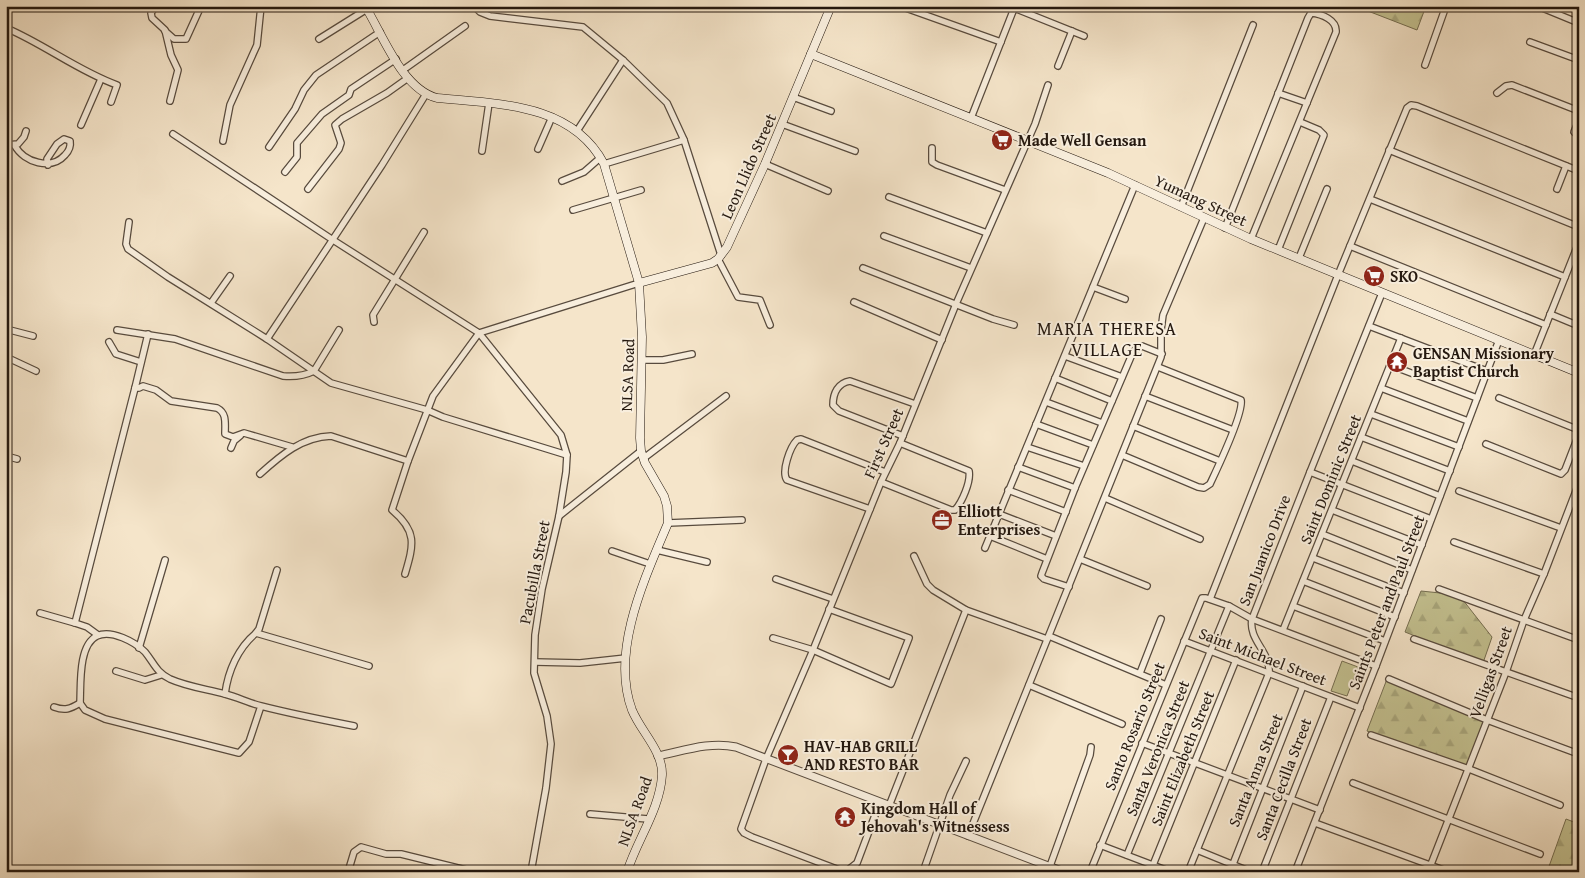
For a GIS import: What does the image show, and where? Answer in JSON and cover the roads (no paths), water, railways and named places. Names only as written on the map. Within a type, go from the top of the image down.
[{"type":"main road","name":"Leon Llido Street","points":[[720,257],[732,238],[765,164],[831,6]]},
{"type":"main road","name":"NLSA Road","points":[[366,7],[408,78],[426,94],[438,98],[533,110],[552,117],[577,131],[586,139],[602,161],[614,197],[639,283],[642,324],[639,425],[642,454],[664,496],[667,506],[668,523],[650,564],[636,604],[628,638],[626,658],[627,691],[631,707],[658,756],[662,774],[657,798],[627,872]]},
{"type":"main road","name":"Yumang Street","points":[[811,54],[1136,185],[1251,239],[1579,373]]},
{"type":"main road","points":[[639,283],[712,263],[720,257]]},
{"type":"street","points":[[156,6],[151,15],[174,39],[186,39],[201,6]]},
{"type":"street","points":[[223,141],[230,105],[257,45],[261,6]]},
{"type":"street","points":[[474,6],[480,12],[490,16],[582,27],[623,60],[667,103],[684,140],[720,257],[738,297],[760,300],[770,325]]},
{"type":"street","points":[[900,6],[911,8],[1001,42]]},
{"type":"street","points":[[1425,65],[1446,6]]},
{"type":"street","points":[[319,39],[366,7]]},
{"type":"street","points":[[971,118],[1014,7],[1084,36]]},
{"type":"street","points":[[1540,7],[1579,23]]},
{"type":"street","points":[[1226,228],[1310,14],[1317,14],[1333,21],[1337,28],[1336,32],[1251,239]]},
{"type":"street","points":[[1181,207],[1253,25]]},
{"type":"street","points":[[403,70],[464,26]]},
{"type":"street","points":[[6,28],[101,79],[117,85],[111,102]]},
{"type":"street","points":[[165,30],[171,55],[178,70],[170,101]]},
{"type":"street","points":[[1058,66],[1072,31]]},
{"type":"street","points":[[269,147],[295,109],[304,90],[316,75],[380,32]]},
{"type":"street","points":[[1530,42],[1579,60]]},
{"type":"street","points":[[285,172],[297,157],[297,143],[322,114],[348,95],[351,89],[396,60]]},
{"type":"street","points":[[577,131],[623,60]]},
{"type":"street","points":[[308,189],[342,143],[335,125],[408,78]]},
{"type":"street","points":[[81,126],[101,79]]},
{"type":"street","name":"First Street","points":[[880,802],[857,864],[848,870],[842,871],[742,832],[742,826],[766,759],[813,650],[880,482],[900,443],[1004,190],[1035,124],[1048,85]]},
{"type":"street","points":[[1497,93],[1506,86],[1512,85],[1579,111]]},
{"type":"street","points":[[1278,93],[1307,103]]},
{"type":"street","points":[[267,340],[426,94]]},
{"type":"street","points":[[794,97],[831,111]]},
{"type":"street","points":[[482,151],[489,103]]},
{"type":"street","points":[[1376,666],[1252,618],[1210,599],[1389,150],[1404,114],[1409,106],[1414,106],[1579,171]]},
{"type":"street","points":[[538,149],[552,117]]},
{"type":"street","points":[[1579,120],[1574,132],[1579,138]]},
{"type":"street","points":[[1278,250],[1292,219],[1324,134],[1300,122]]},
{"type":"street","points":[[782,124],[854,151]]},
{"type":"street","points":[[6,146],[15,146],[22,140],[26,131]]},
{"type":"street","points":[[173,134],[333,240],[479,332],[561,435],[567,455]]},
{"type":"street","points":[[15,146],[24,157],[48,165],[63,157],[69,150],[70,141],[64,139],[56,144],[47,159],[48,165]]},
{"type":"street","points":[[562,181],[584,172],[602,161],[684,140]]},
{"type":"street","points":[[932,148],[932,162],[937,165],[1004,190]]},
{"type":"street","points":[[1389,150],[1579,227]]},
{"type":"street","points":[[765,164],[828,191]]},
{"type":"street","points":[[1557,189],[1566,166]]},
{"type":"street","points":[[985,548],[1136,185]]},
{"type":"street","points":[[1299,258],[1327,189]]},
{"type":"street","points":[[574,210],[641,190]]},
{"type":"street","points":[[889,197],[987,233]]},
{"type":"street","points":[[1370,199],[1565,277]]},
{"type":"street","points":[[968,836],[1158,367],[1162,354],[1161,330],[1164,315],[1204,218]]},
{"type":"street","points":[[129,222],[126,244],[128,249],[331,383],[427,410],[443,417],[567,455]]},
{"type":"street","points":[[374,322],[372,315],[424,232]]},
{"type":"street","points":[[884,236],[971,268]]},
{"type":"street","points":[[1534,355],[1579,242]]},
{"type":"street","points":[[1350,246],[1546,325]]},
{"type":"street","points":[[863,268],[1014,325]]},
{"type":"street","points":[[211,303],[230,276]]},
{"type":"street","points":[[405,574],[410,558],[412,541],[409,529],[392,510],[427,410],[440,385],[479,332],[639,283]]},
{"type":"street","points":[[1093,287],[1125,299]]},
{"type":"street","name":"San Juanico Drive","points":[[1269,673],[1269,663],[1252,634],[1252,618],[1382,293]]},
{"type":"street","points":[[854,302],[942,340]]},
{"type":"street","points":[[1550,314],[1579,326]]},
{"type":"street","points":[[1369,326],[1487,371]]},
{"type":"street","points":[[6,329],[32,336]]},
{"type":"street","points":[[117,330],[175,339],[283,376],[294,377],[314,372],[339,330]]},
{"type":"street","points":[[75,623],[148,334]]},
{"type":"street","name":"Saint Dominic Street","points":[[1283,630],[1401,338]]},
{"type":"street","name":"Saints Peter and Paul Street","points":[[1295,872],[1395,617],[1499,340]]},
{"type":"street","points":[[109,342],[116,354],[142,362]]},
{"type":"street","points":[[1069,587],[1041,576],[1075,488],[1133,352],[1138,347],[1146,347],[1162,354]]},
{"type":"street","points":[[641,360],[663,360],[692,354]]},
{"type":"street","points":[[6,356],[36,371]]},
{"type":"street","points":[[1065,356],[1122,377]]},
{"type":"street","points":[[1390,365],[1477,398]]},
{"type":"street","points":[[1122,455],[1204,488],[1210,484],[1233,430],[1242,407],[1241,400],[1158,367]]},
{"type":"street","points":[[1056,378],[1112,400]]},
{"type":"street","points":[[903,436],[839,411],[832,401],[840,384],[850,381],[915,404]]},
{"type":"street","points":[[135,388],[143,386],[156,390],[171,401],[222,410],[225,415],[225,434],[233,437],[244,433],[292,447]]},
{"type":"street","points":[[1381,388],[1468,421]]},
{"type":"street","points":[[559,516],[642,454],[726,396]]},
{"type":"street","points":[[1145,396],[1233,430]]},
{"type":"street","points":[[1499,398],[1579,430]]},
{"type":"street","points":[[1046,402],[1102,423]]},
{"type":"street","points":[[1371,414],[1458,447]]},
{"type":"street","points":[[1036,424],[1093,445]]},
{"type":"street","points":[[1133,426],[1220,461]]},
{"type":"street","points":[[231,448],[234,441],[244,433]]},
{"type":"street","points":[[1486,444],[1561,474],[1565,470],[1579,434]]},
{"type":"street","points":[[260,474],[292,447],[321,436],[331,436],[408,461]]},
{"type":"street","points":[[1361,437],[1450,471]]},
{"type":"street","points":[[870,509],[787,480],[784,473],[792,444],[796,440],[801,439],[886,472]]},
{"type":"street","points":[[880,482],[951,510],[955,510],[960,504],[970,478],[969,471],[900,443]]},
{"type":"street","points":[[1027,447],[1084,466]]},
{"type":"street","name":"Pacubilla Street","points":[[531,872],[551,744],[547,716],[536,681],[535,635],[542,589],[559,516],[567,455]]},
{"type":"street","points":[[6,456],[17,458]]},
{"type":"street","points":[[1352,461],[1440,496]]},
{"type":"street","points":[[1018,467],[1075,488]]},
{"type":"street","points":[[1310,472],[1432,519]]},
{"type":"street","name":"Velligas Street","points":[[1428,872],[1579,482]]},
{"type":"street","points":[[1008,490],[1066,512]]},
{"type":"street","points":[[1459,491],[1561,528]]},
{"type":"street","points":[[1105,498],[1200,539]]},
{"type":"street","points":[[1332,510],[1422,545]]},
{"type":"street","points":[[999,514],[1056,536]]},
{"type":"street","points":[[668,523],[742,520]]},
{"type":"street","points":[[1322,534],[1412,570]]},
{"type":"street","points":[[990,536],[1047,560]]},
{"type":"street","points":[[1454,542],[1544,574]]},
{"type":"street","points":[[657,550],[707,562]]},
{"type":"street","points":[[612,552],[650,564]]},
{"type":"street","points":[[914,556],[927,584],[933,590],[966,610],[1048,638],[1140,673],[1166,685]]},
{"type":"street","points":[[1313,558],[1404,593]]},
{"type":"street","points":[[1080,559],[1147,586]]},
{"type":"street","points":[[139,648],[165,560]]},
{"type":"street","points":[[225,694],[226,684],[234,662],[247,641],[259,628],[277,570]]},
{"type":"street","points":[[776,579],[833,599]]},
{"type":"street","points":[[1303,581],[1395,617]]},
{"type":"street","points":[[1439,590],[1579,640]]},
{"type":"street","name":"Santo Rosario Street","points":[[1090,872],[1201,599],[1210,599]]},
{"type":"street","name":"Santa Veronica Street","points":[[1127,855],[1170,754],[1229,606]]},
{"type":"street","points":[[1293,606],[1385,642]]},
{"type":"street","points":[[773,638],[813,650],[891,684],[909,638],[829,609]]},
{"type":"street","points":[[889,806],[966,610]]},
{"type":"street","points":[[40,613],[75,623],[98,635]]},
{"type":"street","points":[[1140,673],[1161,619]]},
{"type":"street","points":[[256,633],[369,666]]},
{"type":"street","points":[[261,706],[249,742],[239,754],[105,719],[85,710],[80,703],[83,656],[86,647],[93,638],[98,635],[113,635],[139,648],[148,656],[161,675],[189,686],[225,694],[261,706],[354,726]]},
{"type":"street","points":[[1414,639],[1579,698]]},
{"type":"street","name":"Saint Michael Street","points":[[1184,641],[1360,708]]},
{"type":"street","points":[[535,662],[580,663],[626,658]]},
{"type":"street","name":"Saint Elizabeth Street","points":[[1154,865],[1236,660]]},
{"type":"street","points":[[116,671],[145,680],[161,675]]},
{"type":"street","points":[[1188,872],[1269,673]]},
{"type":"street","points":[[1389,679],[1488,720],[1576,753]]},
{"type":"street","points":[[1029,686],[1122,724]]},
{"type":"street","name":"Santa Anna Street","points":[[1233,864],[1303,686]]},
{"type":"street","name":"Santa Cecilla Street","points":[[1262,872],[1331,697]]},
{"type":"street","points":[[54,706],[63,710],[70,709],[80,703]]},
{"type":"street","points":[[1371,735],[1468,769],[1560,805]]},
{"type":"street","points":[[1142,743],[1320,810]]},
{"type":"street","points":[[658,756],[720,744],[736,747],[1064,872]]},
{"type":"street","points":[[1050,866],[1090,755],[1091,747]]},
{"type":"street","points":[[923,872],[939,825],[966,761]]},
{"type":"street","points":[[1354,783],[1540,854]]},
{"type":"street","points":[[590,814],[648,819]]},
{"type":"street","points":[[1314,823],[1449,872]]},
{"type":"street","points":[[1100,846],[1172,872]]},
{"type":"street","points":[[348,872],[354,852],[361,848],[401,854],[474,872]]},
{"type":"street","points":[[1197,850],[1252,872]]},
{"type":"place","name":"Made Well Gensan","points":[[1002,140]]},
{"type":"place","name":"SKO","points":[[1374,276]]},
{"type":"place","name":"GENSAN Missionary Baptist Church","points":[[1397,362]]},
{"type":"place","name":"Elliott Enterprises","points":[[942,520]]},
{"type":"place","name":"HAV-HAB GRILL AND RESTO BAR","points":[[788,755]]},
{"type":"place","name":"Kingdom Hall of Jehovah's Witnessess","points":[[845,817]]},
{"type":"district","name":"MARIA THERESA VILLAGE","points":[[1107,339]]}]
